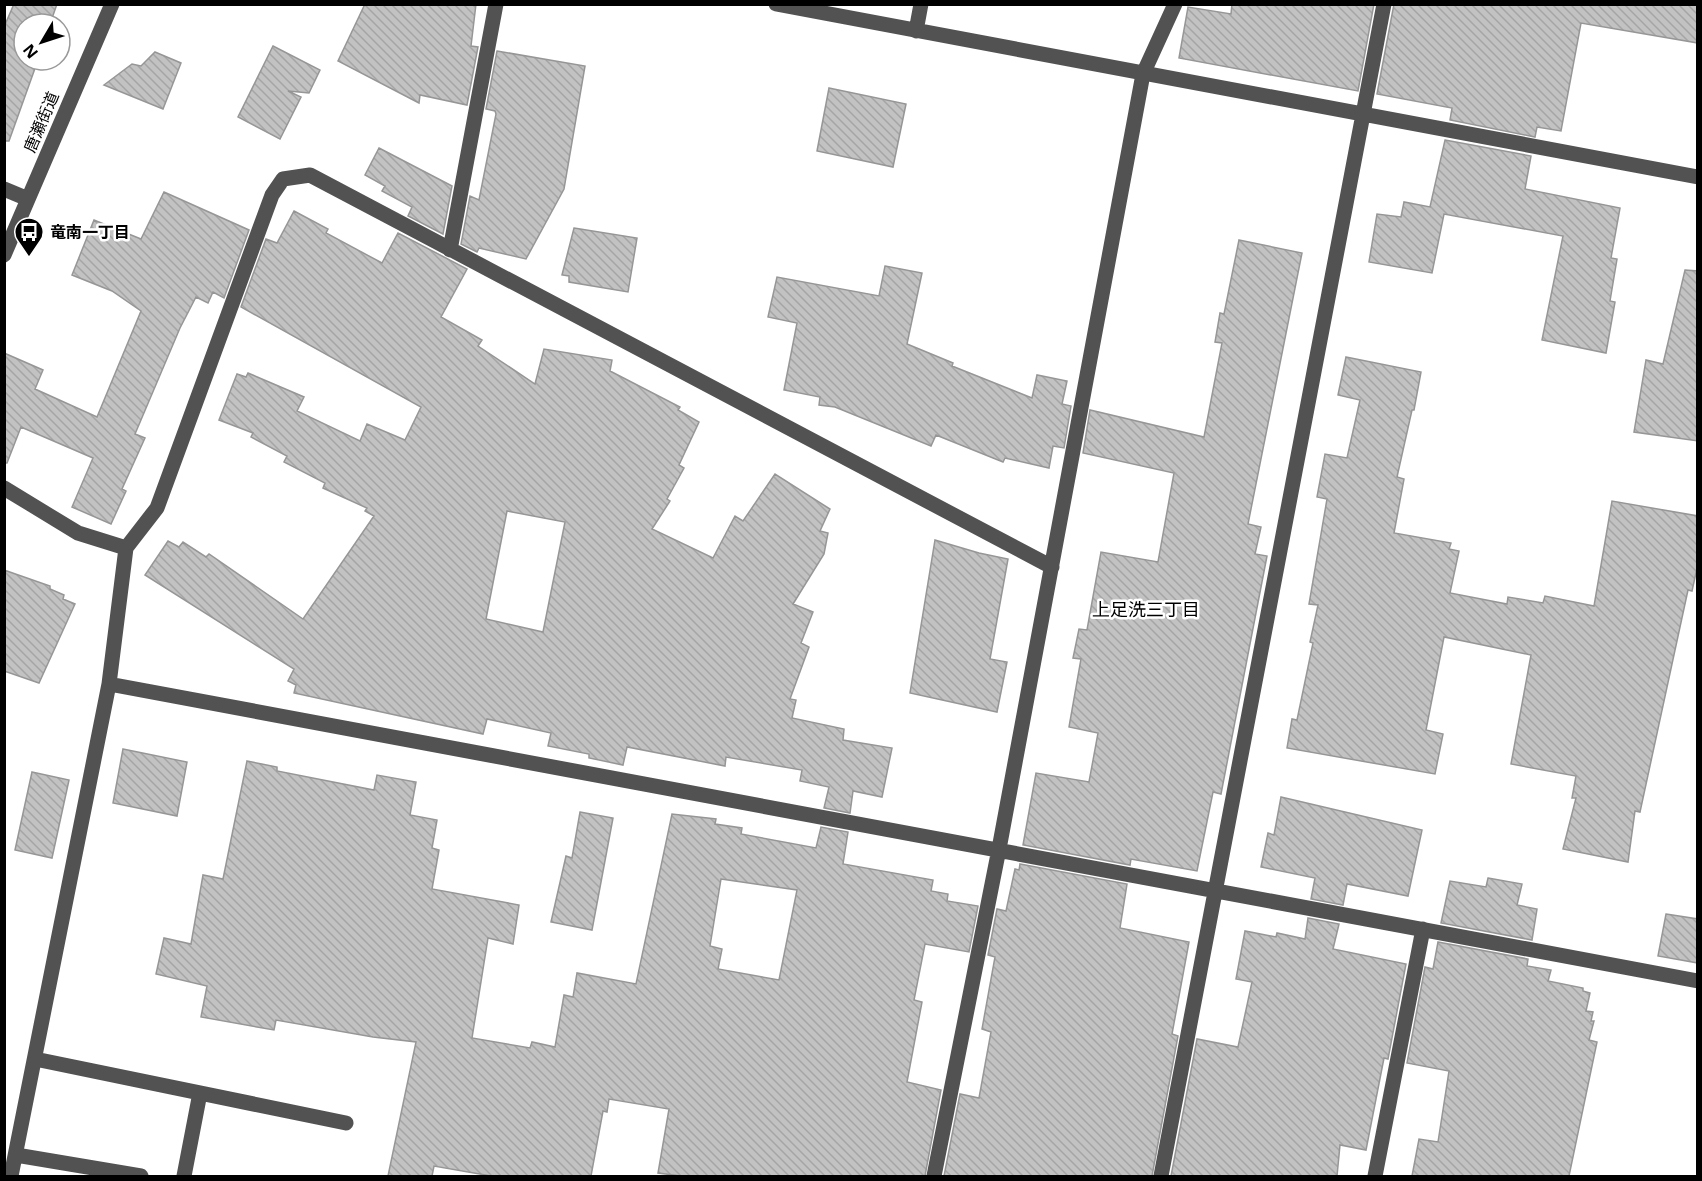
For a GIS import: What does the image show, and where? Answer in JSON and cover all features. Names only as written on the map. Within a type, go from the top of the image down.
[{"type":"street","name":"唐瀬街道","points":[[4,255],[112,4]]},
{"type":"street","points":[[450,250],[496,4]]},
{"type":"street","points":[[776,4],[1698,177]]},
{"type":"street","points":[[916,31],[921,4]]},
{"type":"street","points":[[934,1176],[999,849],[1143,74],[1175,4]]},
{"type":"street","points":[[1161,1176],[1384,4]]},
{"type":"street","points":[[12,1176],[109,684],[126,548],[158,508],[272,195],[283,179],[310,175],[1052,567]]},
{"type":"street","points":[[4,189],[28,199]]},
{"type":"street","points":[[4,488],[78,533],[126,548]]},
{"type":"street","points":[[109,684],[1698,981]]},
{"type":"street","points":[[1375,1176],[1423,929]]},
{"type":"street","points":[[35,1059],[346,1123]]},
{"type":"street","points":[[184,1176],[200,1093]]},
{"type":"street","points":[[16,1155],[141,1176]]},
{"type":"building","points":[[14,4],[57,4],[54,12],[12,12],[12,72],[34,72],[9,141],[4,141],[4,27]]},
{"type":"building","points":[[365,4],[476,4],[471,46],[478,47],[467,105],[420,95],[419,103],[338,61]]},
{"type":"building","points":[[1232,4],[1374,4],[1358,91],[1179,58],[1188,7],[1231,14]]},
{"type":"building","points":[[1394,4],[1698,4],[1698,43],[1581,23],[1561,131],[1537,127],[1535,137],[1450,120],[1452,108],[1377,94]]},
{"type":"building","points":[[273,46],[320,70],[309,93],[288,91],[301,97],[280,139],[238,117]]},
{"type":"building","points":[[497,51],[585,66],[564,189],[526,259],[479,248],[477,252],[461,244],[470,196],[479,200],[496,114],[495,111],[486,109]]},
{"type":"building","points":[[155,52],[181,63],[163,109],[104,85],[132,64],[141,66]]},
{"type":"building","points":[[829,88],[906,104],[893,167],[817,151]]},
{"type":"building","points":[[1445,140],[1531,156],[1525,189],[1620,208],[1611,258],[1617,259],[1610,301],[1615,302],[1606,353],[1542,340],[1563,236],[1444,214],[1432,273],[1369,262],[1377,214],[1401,217],[1404,202],[1430,207]]},
{"type":"building","points":[[379,148],[452,186],[443,234],[408,216],[412,207],[382,191],[385,186],[365,175]]},
{"type":"building","points":[[164,192],[249,230],[224,298],[213,292],[208,303],[196,297],[180,328],[135,434],[145,438],[122,489],[126,491],[111,524],[72,507],[93,458],[21,427],[7,463],[4,463],[4,353],[43,370],[35,389],[97,417],[141,311],[112,291],[72,275],[94,220],[141,239]]},
{"type":"building","points":[[294,211],[328,229],[326,233],[382,263],[398,233],[467,269],[441,317],[482,340],[478,346],[535,384],[544,349],[612,360],[610,371],[680,407],[678,410],[699,422],[679,465],[684,468],[667,499],[670,501],[652,529],[713,558],[735,516],[743,521],[775,474],[830,509],[820,531],[828,533],[824,554],[793,604],[813,612],[801,643],[809,647],[790,699],[796,700],[792,718],[844,729],[843,740],[892,748],[882,797],[853,791],[850,813],[824,808],[829,787],[800,781],[802,770],[726,757],[725,766],[627,747],[623,765],[589,758],[589,754],[548,746],[551,733],[487,719],[483,734],[294,693],[296,685],[288,681],[294,669],[145,575],[168,541],[179,547],[183,542],[206,557],[209,554],[303,619],[374,516],[365,511],[367,508],[323,488],[325,483],[284,462],[287,456],[251,437],[253,433],[219,420],[237,374],[246,377],[248,373],[304,397],[297,411],[360,441],[367,424],[405,440],[421,407],[241,307],[266,239],[277,243]],"holes":[[[507,511],[565,522],[543,632],[486,619]]]},
{"type":"building","points":[[574,228],[637,238],[628,292],[569,282],[569,276],[562,275]]},
{"type":"building","points":[[1239,240],[1302,253],[1248,524],[1261,527],[1255,554],[1267,556],[1221,794],[1213,792],[1197,871],[1131,859],[1130,865],[1023,845],[1036,773],[1089,782],[1098,733],[1069,727],[1081,659],[1073,658],[1079,629],[1087,630],[1101,552],[1158,562],[1174,473],[1083,453],[1090,410],[1204,437],[1222,343],[1215,342],[1220,313],[1224,314]]},
{"type":"building","points":[[885,266],[922,273],[907,344],[953,363],[952,366],[1032,398],[1037,375],[1067,381],[1062,404],[1071,406],[1064,448],[1053,446],[1049,468],[1005,458],[1003,462],[936,435],[931,446],[835,407],[819,405],[820,397],[784,390],[797,323],[768,317],[777,277],[879,296]]},
{"type":"building","points":[[1685,270],[1698,271],[1698,441],[1634,432],[1646,360],[1663,364]]},
{"type":"building","points":[[1346,357],[1421,372],[1397,477],[1404,479],[1394,533],[1451,543],[1449,549],[1459,551],[1450,593],[1507,604],[1508,597],[1543,603],[1545,596],[1594,606],[1612,501],[1698,516],[1698,564],[1692,591],[1688,590],[1640,812],[1635,811],[1628,862],[1563,849],[1576,798],[1572,798],[1576,776],[1511,764],[1531,655],[1444,637],[1426,730],[1443,734],[1435,774],[1287,748],[1292,719],[1297,720],[1313,643],[1310,642],[1318,605],[1309,604],[1327,499],[1317,497],[1325,454],[1347,458],[1360,400],[1338,395]]},
{"type":"building","points":[[935,540],[1008,559],[990,659],[1007,662],[997,712],[910,693]]},
{"type":"building","points":[[4,570],[50,586],[50,589],[64,595],[63,599],[75,604],[39,683],[4,671]]},
{"type":"building","points":[[123,749],[187,762],[177,816],[113,803]]},
{"type":"building","points":[[247,761],[277,767],[277,771],[374,790],[377,775],[416,782],[410,815],[437,820],[432,848],[439,850],[432,889],[519,905],[513,944],[488,938],[472,1038],[530,1048],[532,1042],[555,1047],[564,995],[573,997],[577,973],[636,984],[672,814],[716,819],[715,824],[742,828],[741,834],[816,848],[821,827],[848,832],[843,864],[933,880],[931,891],[948,894],[947,901],[978,906],[969,952],[925,944],[914,1000],[922,1002],[907,1082],[941,1090],[925,1176],[681,1176],[658,1173],[669,1109],[609,1099],[607,1112],[603,1111],[591,1176],[491,1176],[434,1166],[432,1176],[388,1176],[416,1042],[276,1020],[274,1030],[201,1017],[207,986],[156,974],[164,938],[191,944],[203,875],[223,879]],"holes":[[[721,879],[797,890],[779,980],[718,969],[722,949],[710,946]]]},
{"type":"building","points":[[32,772],[69,780],[52,858],[15,850]]},
{"type":"building","points":[[1281,797],[1422,830],[1408,896],[1347,884],[1343,905],[1311,899],[1315,878],[1261,867],[1268,833],[1274,835]]},
{"type":"building","points":[[580,812],[613,818],[592,930],[551,922],[566,856],[572,858]]},
{"type":"building","points":[[1020,864],[1127,884],[1120,928],[1189,942],[1172,1034],[1178,1036],[1152,1176],[944,1176],[960,1094],[979,1098],[991,1032],[982,1029],[995,957],[988,955],[997,909],[1006,911],[1015,869],[1019,870]]},
{"type":"building","points":[[1488,878],[1522,884],[1517,905],[1537,909],[1532,940],[1441,923],[1450,881],[1486,887]]},
{"type":"building","points":[[1666,914],[1698,919],[1698,963],[1658,956]]},
{"type":"building","points":[[1308,918],[1339,924],[1333,949],[1406,964],[1388,1059],[1384,1058],[1366,1150],[1340,1145],[1337,1176],[1171,1176],[1197,1039],[1238,1047],[1252,982],[1236,979],[1245,931],[1276,937],[1277,933],[1305,939]]},
{"type":"building","points":[[1438,942],[1528,959],[1527,966],[1551,970],[1548,981],[1583,988],[1583,991],[1590,993],[1586,1011],[1593,1012],[1591,1021],[1594,1021],[1589,1040],[1597,1042],[1569,1176],[1412,1176],[1419,1139],[1438,1142],[1449,1071],[1407,1063],[1425,967],[1433,969]]},
{"type":"place","name":"竜南一丁目","points":[[29,258]]},
{"type":"district","name":"上足洗三丁目","points":[[1146,610]]}]
